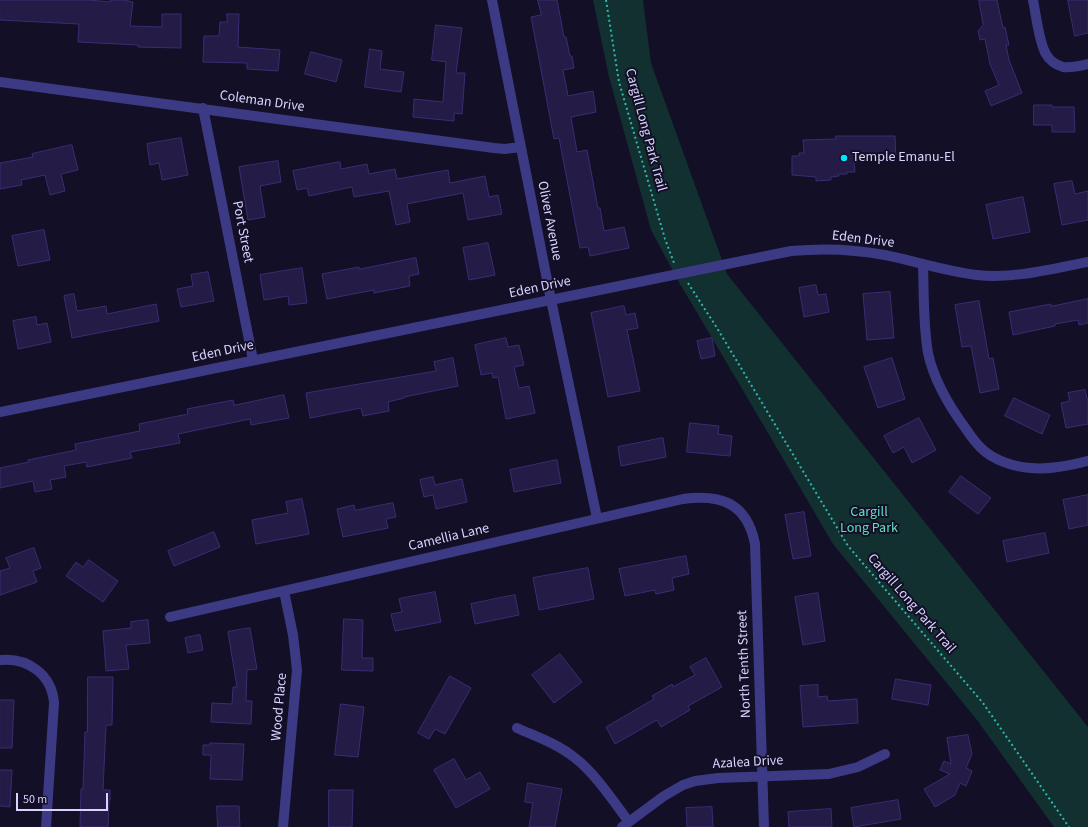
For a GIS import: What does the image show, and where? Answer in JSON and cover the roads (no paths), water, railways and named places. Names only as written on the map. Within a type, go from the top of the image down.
[{"type":"street","name":"Oliver Avenue","points":[[492,0],[551,300],[597,518]]},
{"type":"street","points":[[1033,0],[1042,46],[1046,56],[1054,63],[1063,66],[1075,67],[1088,64]]},
{"type":"street","name":"Coleman Drive","points":[[0,82],[494,148],[505,149],[520,147]]},
{"type":"street","name":"Port Street","points":[[203,108],[253,360]]},
{"type":"street","name":"Eden Drive","points":[[0,412],[805,249],[859,251],[886,255],[923,265],[964,273],[998,275],[1034,272],[1088,262]]},
{"type":"street","points":[[923,265],[925,331],[932,366],[946,399],[975,441],[981,448],[998,460],[1030,468],[1054,468],[1088,461]]},
{"type":"street","name":"Camellia Lane","points":[[170,617],[693,497],[717,499],[735,506]]},
{"type":"street","name":"North Tenth Street","points":[[735,506],[748,520],[754,535],[755,544],[764,827]]},
{"type":"street","name":"Wood Place","points":[[283,827],[297,670],[294,642],[284,591]]},
{"type":"street","points":[[0,660],[17,660],[32,666],[44,677],[52,690],[54,703],[46,827]]},
{"type":"street","points":[[517,728],[553,744],[575,758],[587,769],[626,824]]},
{"type":"street","name":"Azalea Drive","points":[[626,824],[664,796],[689,782],[702,779],[839,772],[858,766],[885,754]]},
{"type":"place","name":"Temple Emanu-El","points":[[844,158]]},
{"type":"park label","name":"Cargill Long Park","points":[[869,522]]}]
